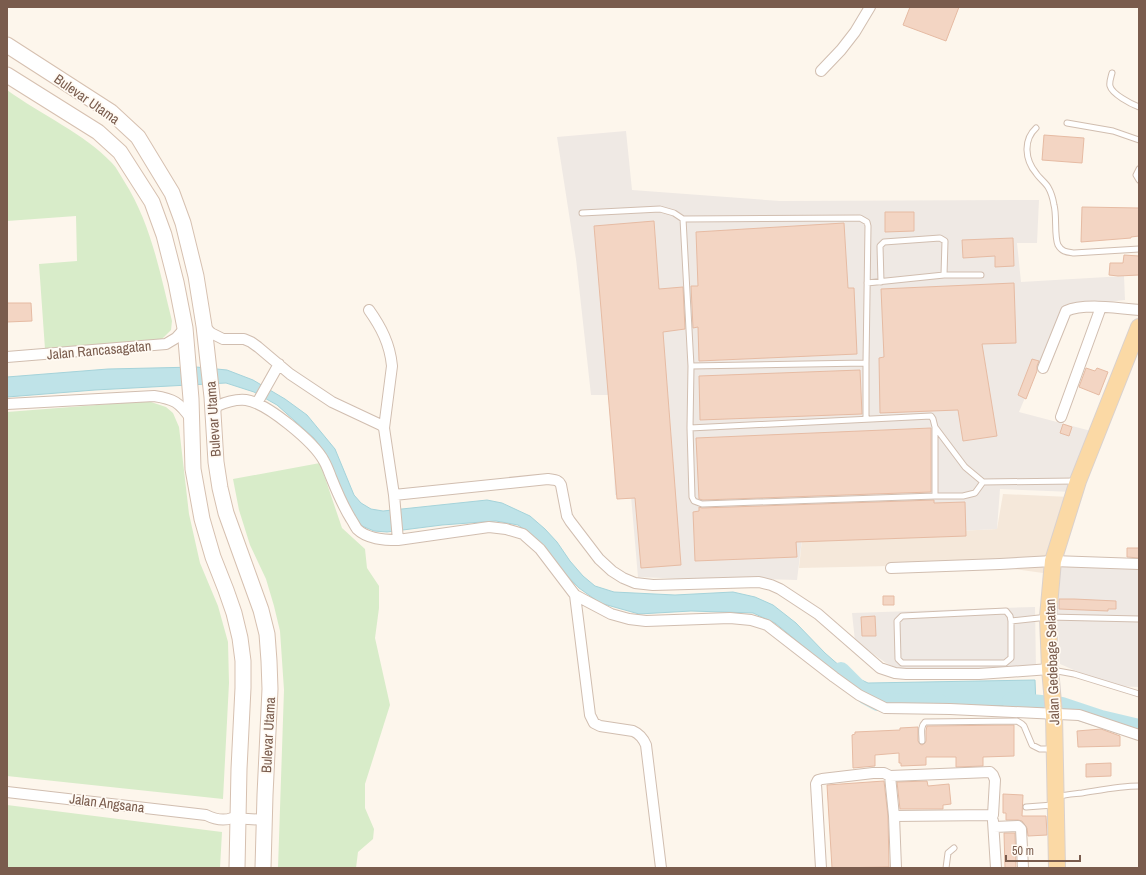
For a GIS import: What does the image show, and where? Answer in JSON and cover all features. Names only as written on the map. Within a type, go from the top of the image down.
[{"type":"main road","name":"Bulevar Utama","points":[[9,51],[110,112],[138,137],[172,192],[183,223],[196,276],[204,326],[212,397],[216,462],[220,488],[226,513],[261,610],[267,634],[270,689],[263,868]]},
{"type":"main road","name":"Bulevar Utama","points":[[7,75],[98,132],[120,152],[152,202],[164,235],[176,282],[185,328],[191,399],[194,469],[202,519],[213,557],[234,613],[240,638],[243,661],[239,769],[235,818],[237,868]]},
{"type":"main road","points":[[152,202],[172,192]]},
{"type":"main road","name":"Jalan Gedebage Selatan","points":[[1057,868],[1057,801],[1054,712],[1048,617],[1053,561],[1078,481],[1139,328]]},
{"type":"main road","points":[[213,557],[238,549]]},
{"type":"street","points":[[821,71],[841,50],[855,32],[870,7]]},
{"type":"street","points":[[1043,368],[1066,311],[1072,308],[1101,306],[1139,310]]},
{"type":"street","points":[[1061,417],[1101,306]]},
{"type":"street","points":[[369,310],[383,330],[392,360],[379,425],[394,495],[397,536]]},
{"type":"street","points":[[204,326],[211,333],[223,340],[244,339],[251,342],[290,374],[332,402],[379,425]]},
{"type":"street","name":"Jalan Rancasagatan","points":[[7,357],[166,344],[176,338],[185,328]]},
{"type":"street","points":[[258,400],[279,364]]},
{"type":"street","points":[[7,404],[154,396],[170,398],[183,407],[191,419]]},
{"type":"street","points":[[212,416],[217,406],[228,401],[258,400],[299,432],[313,446],[324,460],[344,508],[358,529],[371,537],[386,540],[397,536],[489,527],[506,529],[523,534],[540,549],[575,595],[611,614],[629,619],[646,621],[730,618],[750,620],[767,625],[859,695],[885,708],[1054,712],[1079,715],[1139,735]]},
{"type":"street","points":[[394,495],[548,479],[556,480],[559,481],[561,485],[568,516],[574,528],[599,559],[612,571],[635,584],[653,585],[759,582],[771,585],[780,589],[818,614],[880,668],[895,673],[1051,674]]},
{"type":"street","points":[[891,568],[1053,561],[1139,564]]},
{"type":"street","points":[[575,595],[590,715],[594,723],[600,726],[638,733],[642,736],[646,745],[661,868]]},
{"type":"street","points":[[821,868],[816,784],[818,780],[884,772],[890,776],[990,772],[995,780],[993,815],[996,868]]},
{"type":"street","points":[[890,776],[894,816],[896,868]]},
{"type":"street","name":"Jalan Angsana","points":[[7,792],[206,815],[228,815],[235,818],[265,820]]},
{"type":"street","points":[[894,816],[993,815]]},
{"type":"street","points":[[994,827],[1020,827],[1023,868]]},
{"type":"lane","points":[[1112,73],[1110,86],[1113,92],[1139,107]]},
{"type":"lane","points":[[1067,123],[1113,132],[1139,140]]},
{"type":"lane","points":[[1036,128],[1027,143],[1027,155],[1035,172],[1048,188],[1054,206],[1058,243],[1061,249],[1074,253],[1139,249]]},
{"type":"lane","points":[[1139,169],[1136,175],[1139,180]]},
{"type":"lane","points":[[582,213],[660,209],[674,212],[683,219],[860,218],[867,222],[866,419]]},
{"type":"lane","points":[[683,219],[690,366],[692,497],[694,501],[702,504],[963,496],[975,493],[983,482]]},
{"type":"lane","points":[[881,282],[880,246],[884,242],[943,239],[945,241],[944,275]]},
{"type":"lane","points":[[867,283],[944,275],[981,274]]},
{"type":"lane","points":[[690,366],[866,363]]},
{"type":"lane","points":[[690,428],[931,416],[935,427],[935,496]]},
{"type":"lane","points":[[935,427],[965,467],[983,482],[1078,481]]},
{"type":"lane","points":[[1006,611],[1010,616],[1011,621],[1011,658],[1005,663],[902,663],[898,659],[897,622],[902,616],[1006,611]]},
{"type":"lane","points":[[1011,621],[1048,617],[1139,619]]},
{"type":"lane","points":[[1051,674],[1074,674],[1139,694]]},
{"type":"lane","points":[[922,741],[921,728],[925,722],[1016,721],[1024,726],[1032,745],[1040,749],[1055,750]]},
{"type":"lane","points":[[1026,807],[1045,806],[1057,801],[1063,795],[1128,786],[1139,786]]},
{"type":"lane","points":[[946,868],[948,853],[954,848]]},
{"type":"shaded area","points":[[626,131],[632,190],[780,201],[1039,200],[1037,243],[1017,243],[1021,282],[1124,276],[1125,300],[1063,307],[1019,412],[1091,431],[1074,492],[1000,489],[997,529],[802,539],[797,580],[638,577],[631,496],[615,495],[611,395],[591,395],[576,259],[557,137]]},
{"type":"shaded area","points":[[1003,494],[1070,497],[1043,573],[979,564],[799,568],[802,539],[997,529]]},
{"type":"shaded area","points":[[1061,560],[1139,564],[1139,687],[1111,686],[1060,664],[1056,592]]},
{"type":"shaded area","points":[[1035,607],[1036,670],[901,670],[886,663],[855,641],[852,613]]},
{"type":"green space","points":[[7,90],[76,133],[101,153],[115,167],[133,197],[141,214],[159,267],[172,321],[171,330],[161,340],[45,349],[39,264],[77,261],[76,216],[7,221]]},
{"type":"green space","points":[[148,401],[166,407],[173,413],[179,427],[189,514],[200,563],[218,606],[228,642],[229,683],[223,799],[7,776],[7,412]]},
{"type":"green space","points":[[320,463],[342,528],[365,549],[367,568],[379,586],[379,608],[375,638],[390,705],[365,784],[365,808],[374,829],[373,839],[358,852],[356,868],[278,868],[284,690],[280,631],[266,579],[250,545],[239,510],[233,479]]},
{"type":"green space","points":[[7,805],[222,832],[220,868],[7,868]]},
{"type":"water","points":[[196,367],[227,370],[253,380],[285,399],[307,415],[335,449],[354,495],[361,503],[371,509],[383,511],[487,500],[502,503],[530,516],[545,529],[583,576],[595,586],[614,592],[675,595],[733,592],[755,597],[773,605],[796,623],[825,653],[849,674],[868,683],[1035,680],[1036,706],[928,705],[877,697],[847,682],[775,623],[753,613],[691,611],[639,614],[600,603],[579,588],[552,560],[532,535],[518,525],[496,521],[442,525],[387,532],[374,531],[362,526],[350,510],[342,494],[328,457],[314,438],[277,405],[254,392],[226,383],[95,390],[7,397],[7,377],[108,369]]},
{"type":"building","points":[[910,7],[959,7],[946,41],[903,25]]},
{"type":"building","points":[[1044,135],[1084,138],[1082,163],[1042,160]]},
{"type":"building","points":[[1082,207],[1139,208],[1139,236],[1081,242]]},
{"type":"building","points":[[885,212],[914,212],[914,231],[885,232]]},
{"type":"building","points":[[654,221],[659,289],[683,287],[685,329],[663,332],[681,565],[641,568],[635,498],[617,499],[594,226]]},
{"type":"building","points":[[844,223],[848,288],[854,288],[857,354],[699,361],[698,327],[693,328],[691,286],[698,286],[696,232]]},
{"type":"building","points":[[1013,238],[1014,266],[995,267],[995,256],[963,258],[962,240]]},
{"type":"building","points":[[1124,255],[1139,256],[1139,275],[1109,275],[1110,263],[1123,263]]},
{"type":"building","points":[[1014,283],[1016,343],[982,344],[997,436],[963,441],[958,410],[880,413],[879,358],[884,357],[881,289]]},
{"type":"building","points":[[7,303],[31,303],[32,321],[7,322]]},
{"type":"building","points":[[1032,359],[1039,361],[1037,371],[1026,399],[1018,395]]},
{"type":"building","points":[[1086,368],[1095,371],[1097,368],[1108,372],[1099,395],[1079,387]]},
{"type":"building","points":[[860,370],[862,414],[700,420],[699,376]]},
{"type":"building","points":[[1063,424],[1072,427],[1069,436],[1060,433]]},
{"type":"building","points":[[931,428],[931,492],[699,499],[696,438]]},
{"type":"building","points":[[934,500],[934,503],[965,502],[966,536],[796,542],[797,557],[695,561],[693,512],[699,511],[699,507]]},
{"type":"building","points":[[1127,548],[1139,548],[1139,558],[1127,557]]},
{"type":"building","points":[[883,596],[894,596],[894,605],[883,605]]},
{"type":"building","points":[[1059,599],[1116,601],[1116,609],[1108,609],[1108,611],[1059,609]]},
{"type":"building","points":[[875,616],[876,636],[862,636],[861,617]]},
{"type":"building","points":[[1014,725],[1014,756],[983,757],[983,766],[956,767],[956,757],[926,757],[926,765],[901,766],[901,763],[899,763],[899,753],[875,755],[875,766],[853,768],[852,735],[855,734],[855,732],[900,730],[900,728],[918,727],[918,741],[922,745],[926,741],[927,726]]},
{"type":"building","points":[[1101,729],[1120,736],[1120,746],[1078,747],[1077,731]]},
{"type":"building","points":[[1111,763],[1111,776],[1086,777],[1086,764]]},
{"type":"building","points":[[884,781],[888,816],[889,867],[832,868],[827,785]]},
{"type":"building","points":[[927,781],[928,786],[949,784],[951,804],[943,805],[943,809],[900,809],[897,782]]},
{"type":"building","points":[[1003,794],[1023,795],[1022,816],[1046,816],[1047,835],[1028,836],[1027,828],[1022,821],[1006,820],[1006,813],[1003,813]]},
{"type":"building","points":[[1004,833],[1015,833],[1016,868],[1005,868]]},
{"type":"waterway","points":[[841,671],[865,695],[878,702],[938,702]]},
{"type":"waterway","points":[[1011,701],[1062,706],[1101,719],[1139,728]]}]
